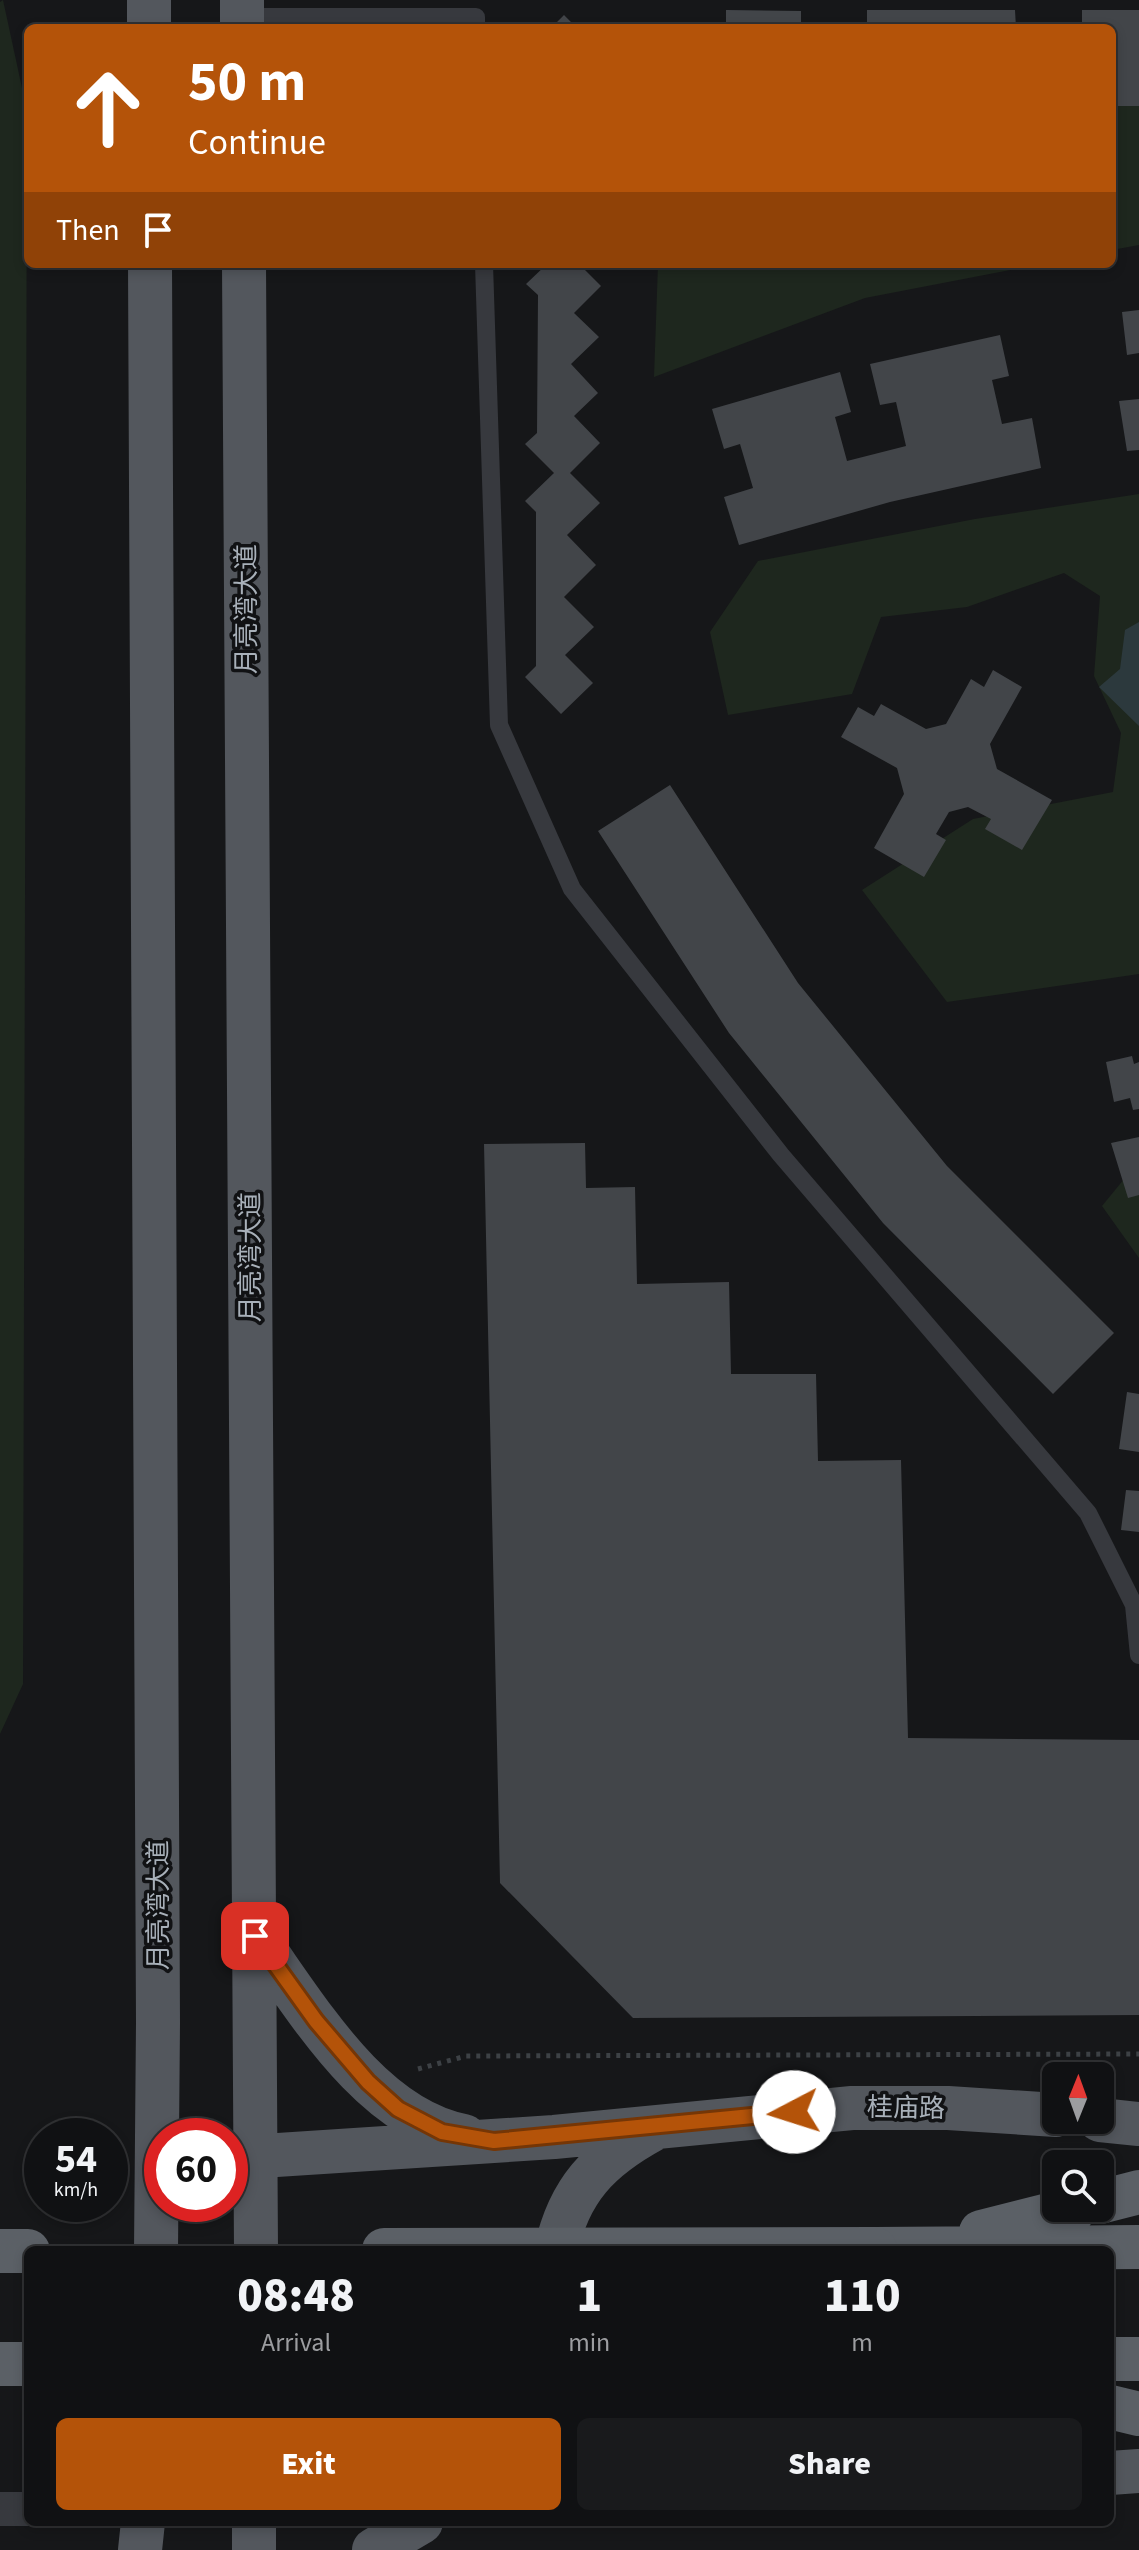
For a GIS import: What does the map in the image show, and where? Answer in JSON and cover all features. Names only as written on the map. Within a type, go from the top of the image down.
[{"type":"highway","points":[[1114,2198],[1139,2192]]},
{"type":"highway","points":[[895,2246],[975,2234],[1042,2217]]},
{"type":"highway","points":[[1114,2247],[1139,2247]]},
{"type":"highway","points":[[0,2251],[24,2251]]},
{"type":"highway","points":[[1114,2359],[1139,2359]]},
{"type":"highway","points":[[0,2364],[24,2364]]},
{"type":"highway","points":[[1114,2408],[1139,2414]]},
{"type":"main road","points":[[149,0],[149,24]]},
{"type":"main road","name":"月亮湾大道","points":[[150,268],[160,2118]]},
{"type":"main road","name":"月亮湾大道","points":[[244,268],[255,1936],[245,2118]]},
{"type":"main road","points":[[255,1936],[316,2021],[368,2082],[398,2109],[442,2132],[494,2141]]},
{"type":"main road","name":"桂庙路","points":[[248,2156],[494,2141],[852,2108],[948,2108],[1042,2114]]},
{"type":"main road","points":[[1114,2121],[1139,2124]]},
{"type":"main road","points":[[557,2246],[562,2221],[582,2185],[614,2151],[657,2127]]},
{"type":"main road","name":"月亮湾大道","points":[[248,2192],[255,2246]]},
{"type":"main road","name":"月亮湾大道","points":[[156,2246],[157,2222]]},
{"type":"main road","points":[[1114,2473],[1139,2471]]},
{"type":"main road","points":[[140,2550],[143,2526]]},
{"type":"main road","points":[[254,2526],[254,2550]]},
{"type":"main road","points":[[374,2550],[414,2526]]},
{"type":"street","points":[[0,2509],[24,2509]]},
{"type":"lane","points":[[242,15],[476,15]]},
{"type":"lane","points":[[484,268],[499,725],[572,889],[781,1155],[1088,1513],[1134,1605],[1139,1655]]},
{"type":"path","points":[[368,2082],[466,2056],[1139,2054]]},
{"type":"shaded area","points":[[3,0],[24,97],[24,268],[27,268],[23,1684],[0,1734],[0,2]]},
{"type":"shaded area","points":[[1116,77],[1139,77],[1139,245],[1116,249]]},
{"type":"shaded area","points":[[658,268],[1021,268],[865,298],[654,377]]},
{"type":"shaded area","points":[[1139,494],[1139,974],[947,1002],[862,890],[973,819],[1113,792],[1121,733],[1094,676],[1100,596],[1064,573],[967,607],[881,617],[852,694],[728,715],[710,632],[758,561],[975,519]]},
{"type":"shaded area","points":[[1139,622],[1139,726],[1099,687],[1120,669],[1125,630]]},
{"type":"shaded area","points":[[1139,1169],[1139,1258],[1102,1206],[1129,1173]]},
{"type":"building","points":[[726,10],[801,11],[801,24],[726,24]]},
{"type":"building","points":[[867,10],[1015,10],[1016,24],[867,24]]},
{"type":"building","points":[[1082,10],[1139,10],[1139,106],[1116,106],[1116,24],[1082,24]]},
{"type":"building","points":[[564,15],[573,24],[555,24]]},
{"type":"building","points":[[543,268],[583,268],[601,286],[574,313],[599,337],[571,364],[598,393],[574,416],[600,443],[570,473],[600,503],[567,535],[596,565],[564,597],[594,627],[565,655],[593,683],[561,714],[525,677],[536,666],[536,512],[525,501],[554,473],[525,444],[537,433],[538,295],[526,284]]},
{"type":"building","points":[[1139,310],[1139,353],[1127,355],[1122,312]]},
{"type":"building","points":[[1000,335],[1009,376],[992,380],[1002,424],[1032,418],[1041,468],[890,502],[739,545],[724,497],[753,488],[740,444],[724,449],[712,409],[840,372],[851,412],[835,417],[847,461],[906,446],[896,402],[880,405],[870,364]]},
{"type":"building","points":[[1139,399],[1139,450],[1127,451],[1119,401]]},
{"type":"building","points":[[993,670],[1022,687],[990,744],[997,769],[1052,800],[1022,850],[985,829],[991,819],[968,807],[949,812],[936,834],[946,840],[924,877],[874,848],[904,794],[897,768],[841,737],[858,707],[874,716],[881,704],[926,729],[946,724],[971,679],[984,687]]},
{"type":"building","points":[[670,785],[798,983],[947,1166],[1114,1333],[1053,1394],[883,1223],[729,1033],[598,831]]},
{"type":"building","points":[[1132,1056],[1134,1064],[1139,1062],[1139,1109],[1133,1110],[1130,1098],[1114,1102],[1106,1062]]},
{"type":"building","points":[[1139,1137],[1139,1195],[1128,1198],[1111,1143]]},
{"type":"building","points":[[585,1143],[586,1188],[635,1187],[637,1284],[729,1282],[731,1374],[816,1374],[818,1461],[901,1460],[908,1738],[1139,1740],[1139,2015],[633,2018],[500,1883],[484,1144]]},
{"type":"building","points":[[1127,1392],[1139,1394],[1139,1452],[1119,1449]]},
{"type":"building","points":[[1126,1490],[1139,1491],[1139,1532],[1121,1530]]},
{"type":"route","points":[[255,1936],[316,2021],[368,2082],[398,2109],[442,2132],[494,2141],[794,2112]]}]
